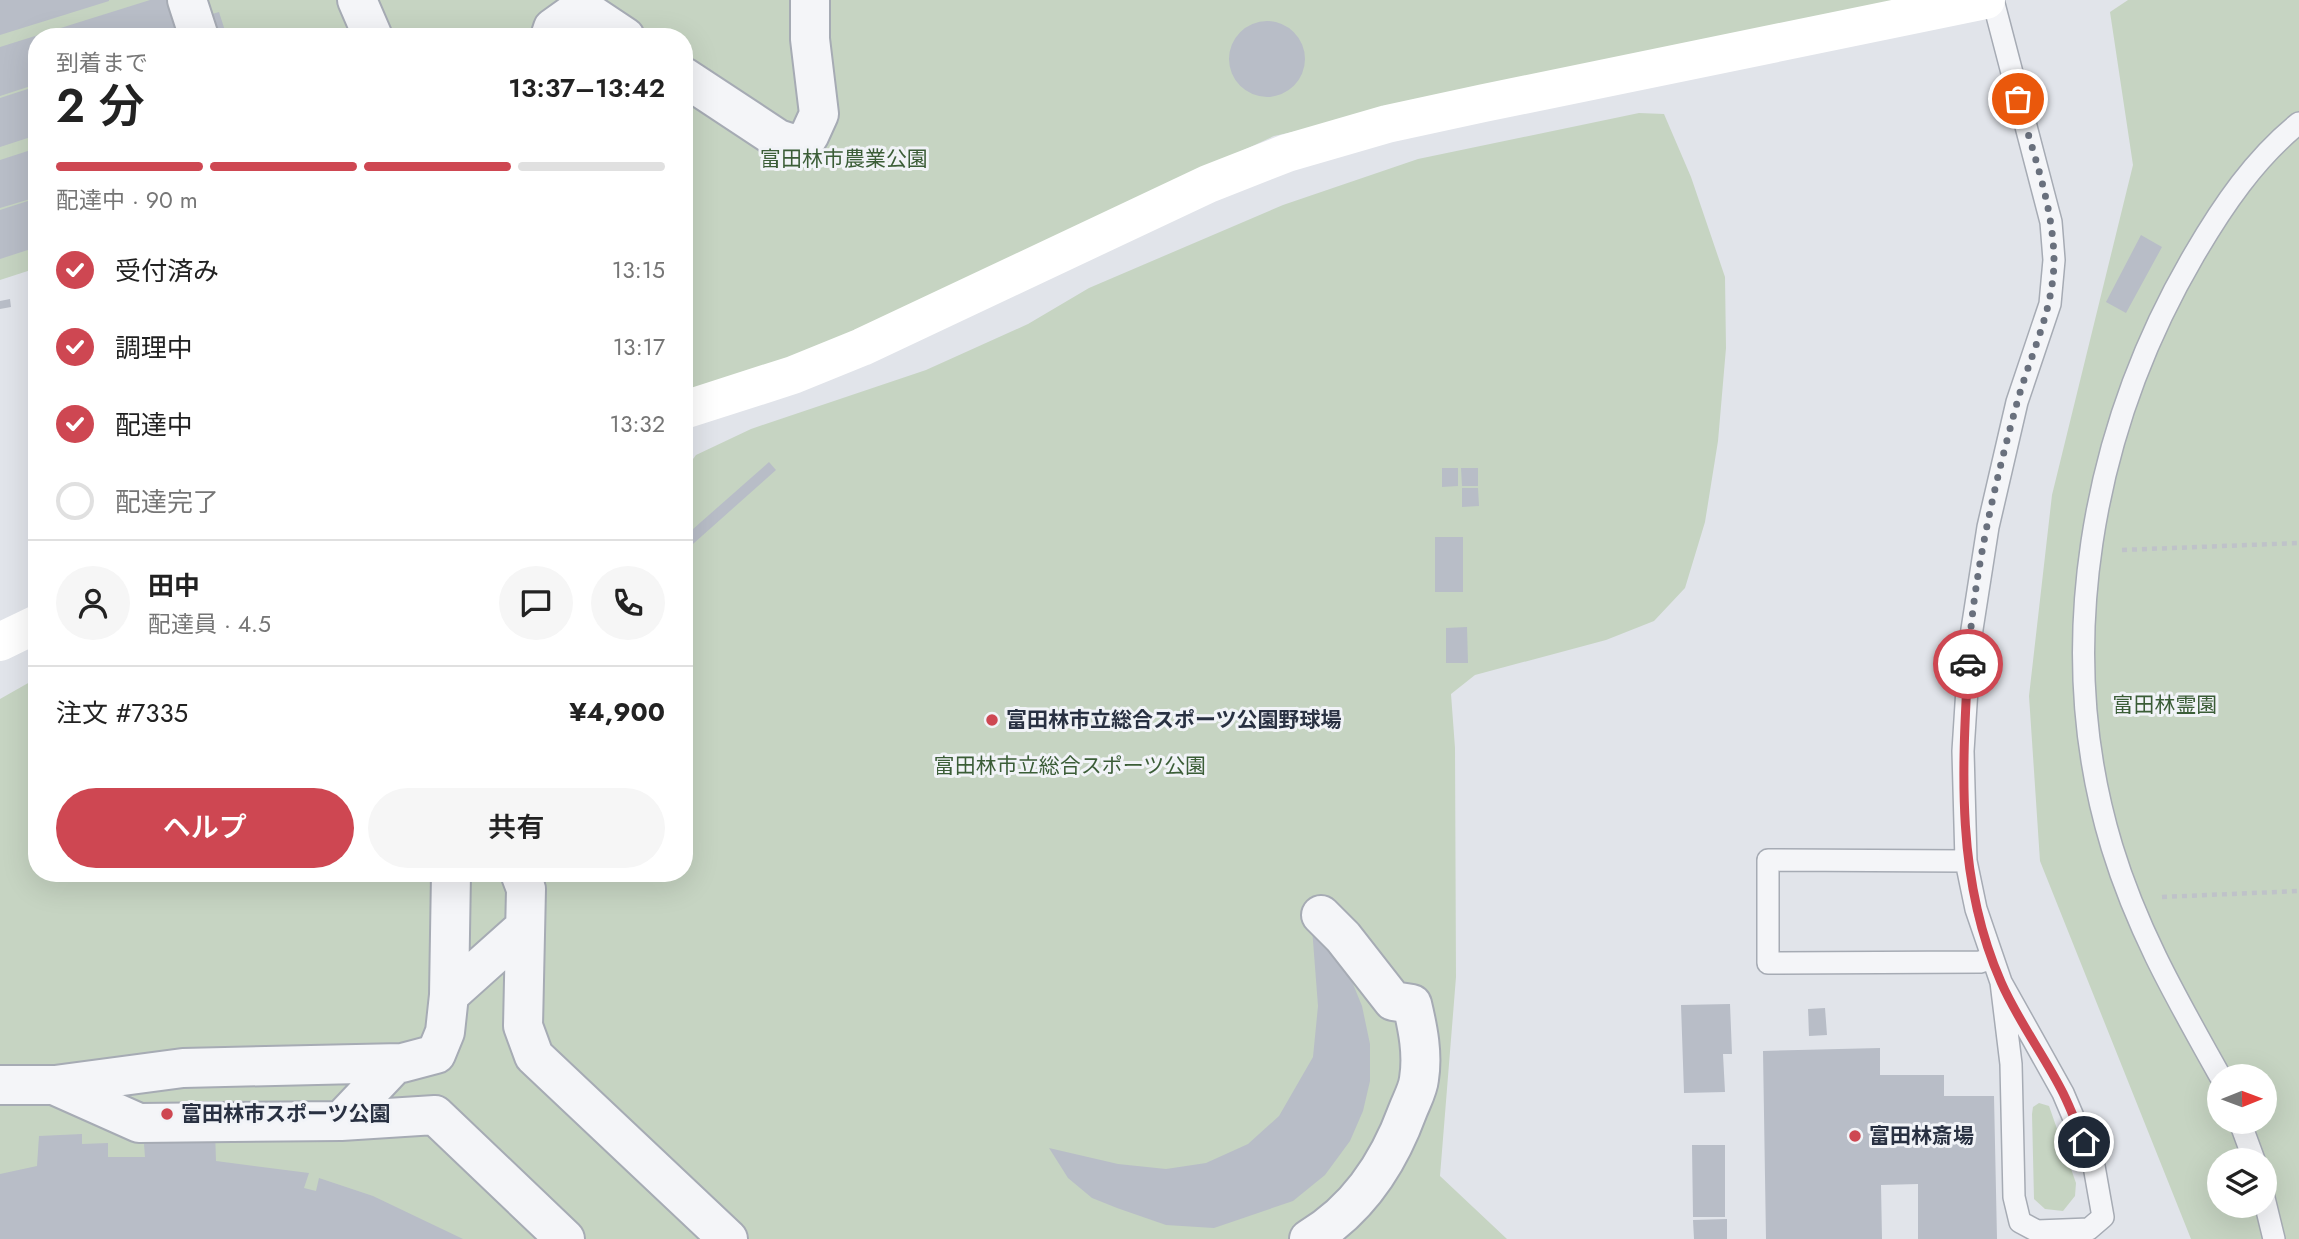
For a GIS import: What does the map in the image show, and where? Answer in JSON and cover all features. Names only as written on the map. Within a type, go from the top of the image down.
[{"type":"street","points":[[187,0],[196,28]]},
{"type":"street","points":[[357,0],[369,28]]},
{"type":"street","points":[[693,83],[778,139],[796,145],[809,136],[819,114],[810,39],[810,0]]},
{"type":"street","points":[[693,407],[793,374],[862,347],[1208,184],[1287,153],[1387,124],[1986,0]]},
{"type":"street","points":[[553,28],[574,13],[595,17],[612,28]]},
{"type":"street","points":[[0,642],[28,628]]},
{"type":"street","points":[[0,1085],[55,1086],[183,1068],[395,1064],[436,1054],[445,1032],[449,995],[451,882]]},
{"type":"street","points":[[523,882],[526,890],[523,1026],[534,1056],[728,1239]]},
{"type":"street","points":[[1309,1239],[1328,1228],[1374,1180],[1400,1133],[1419,1081],[1420,1039],[1412,1004],[1393,1000],[1343,937],[1321,915]]},
{"type":"street","points":[[449,995],[525,927]]},
{"type":"street","points":[[341,1121],[395,1064]]},
{"type":"street","points":[[55,1086],[139,1123],[341,1121],[435,1115],[565,1239]]},
{"type":"lane","points":[[1993,0],[2051,222],[2054,260],[2050,304],[2017,402],[1988,527],[1970,642],[1963,751],[1966,861],[1976,909],[2001,982],[2063,1093],[2094,1166],[2103,1217],[2089,1229],[2037,1231],[2020,1222],[2014,1197],[2011,1064],[2001,982]]},
{"type":"lane","points":[[2213,1064],[2151,953],[2111,845],[2094,765],[2087,708],[2085,604],[2090,552],[2112,440],[2133,376],[2159,318],[2214,220],[2250,173],[2299,123]]},
{"type":"lane","points":[[1966,861],[1768,860],[1768,963],[1980,962],[1992,958]]},
{"type":"lane","points":[[2269,1218],[2274,1239]]},
{"type":"path","points":[[2090,552],[2299,543]]},
{"type":"path","points":[[2130,898],[2299,891]]},
{"type":"green space","name":"富田林市農業公園","points":[[0,0],[1899,0],[1274,136],[818,347],[693,393],[693,28],[28,28],[28,271],[0,280]]},
{"type":"green space","name":"富田林霊園","points":[[2128,0],[2299,0],[2299,1239],[2191,1239],[2040,861],[2029,696],[2052,495],[2133,165],[2110,12]]},
{"type":"green space","name":"富田林市立総合スポーツ公園","points":[[1639,113],[1664,114],[1691,177],[1725,277],[1726,348],[1718,441],[1705,522],[1685,588],[1654,621],[1606,640],[1475,675],[1451,694],[1455,748],[1456,977],[1440,1176],[1507,1239],[0,1239],[0,699],[28,683],[28,882],[693,882],[693,459],[696,455],[751,429],[926,370],[1028,324],[1089,288],[1283,205],[1418,159]]},
{"type":"green space","points":[[2039,1103],[2049,1106],[2076,1183],[2075,1196],[2063,1211],[2045,1209],[2034,1199],[2032,1114],[2033,1107]]},
{"type":"building","points":[[0,0],[109,0],[109,1],[0,35]]},
{"type":"building","points":[[150,0],[171,0],[180,28],[61,28]]},
{"type":"building","points":[[219,12],[224,28],[202,28],[199,18]]},
{"type":"building","points":[[1267,21],[1281,24],[1294,32],[1302,45],[1305,59],[1302,73],[1294,86],[1281,94],[1267,97],[1253,94],[1240,86],[1232,73],[1229,59],[1232,45],[1240,32],[1253,24]]},
{"type":"building","points":[[28,38],[28,87],[0,96],[0,47]]},
{"type":"building","points":[[28,89],[28,138],[0,147],[0,98]]},
{"type":"building","points":[[28,151],[28,200],[0,208],[0,160]]},
{"type":"building","points":[[28,201],[28,250],[0,259],[0,210]]},
{"type":"building","points":[[2141,235],[2162,247],[2126,313],[2106,302]]},
{"type":"building","points":[[10,299],[11,307],[0,309],[0,301]]},
{"type":"building","points":[[769,462],[776,470],[693,544],[693,529]]},
{"type":"building","points":[[1442,468],[1458,468],[1458,486],[1442,487]]},
{"type":"building","points":[[1461,468],[1478,468],[1478,486],[1462,486]]},
{"type":"building","points":[[1462,488],[1478,488],[1479,506],[1462,507]]},
{"type":"building","points":[[1435,537],[1463,537],[1463,592],[1435,592]]},
{"type":"building","points":[[1467,627],[1468,663],[1446,663],[1446,628]]},
{"type":"building","points":[[1312,928],[1342,957],[1362,1006],[1370,1044],[1370,1081],[1363,1111],[1350,1141],[1325,1175],[1293,1201],[1214,1228],[1166,1225],[1092,1198],[1068,1178],[1049,1148],[1118,1164],[1166,1169],[1206,1163],[1248,1144],[1279,1116],[1313,1057],[1318,1006]]},
{"type":"building","points":[[1730,1004],[1732,1054],[1723,1054],[1725,1092],[1684,1093],[1681,1005]]},
{"type":"building","points":[[1825,1008],[1827,1035],[1809,1036],[1808,1009]]},
{"type":"building","name":"富田林斎場","points":[[1880,1048],[1880,1075],[1944,1075],[1944,1096],[1994,1096],[1997,1239],[1918,1239],[1918,1184],[1881,1185],[1882,1239],[1766,1239],[1763,1051]]},
{"type":"building","points":[[215,1131],[216,1161],[309,1173],[304,1188],[316,1191],[319,1178],[373,1196],[463,1239],[0,1239],[0,1174],[37,1166],[39,1136],[82,1134],[82,1144],[108,1143],[108,1157],[145,1157],[144,1144]]},
{"type":"building","points":[[1692,1145],[1725,1145],[1725,1217],[1693,1217]]},
{"type":"building","points":[[1727,1219],[1727,1239],[1694,1239],[1693,1220]]},
{"type":"way so far","points":[[1968,664],[1988,527],[2017,402],[2050,304],[2054,260],[2051,222],[2018,99]]},
{"type":"place","name":"富田林市立総合スポーツ公園野球場","points":[[992,720]]},
{"type":"place","name":"富田林市スポーツ公園","points":[[167,1114]]},
{"type":"place","name":"富田林斎場","points":[[1855,1136]]},
{"type":"route","points":[[1968,664],[1963,751],[1966,861],[1976,909],[2001,982],[2063,1093],[2084,1142]]}]
